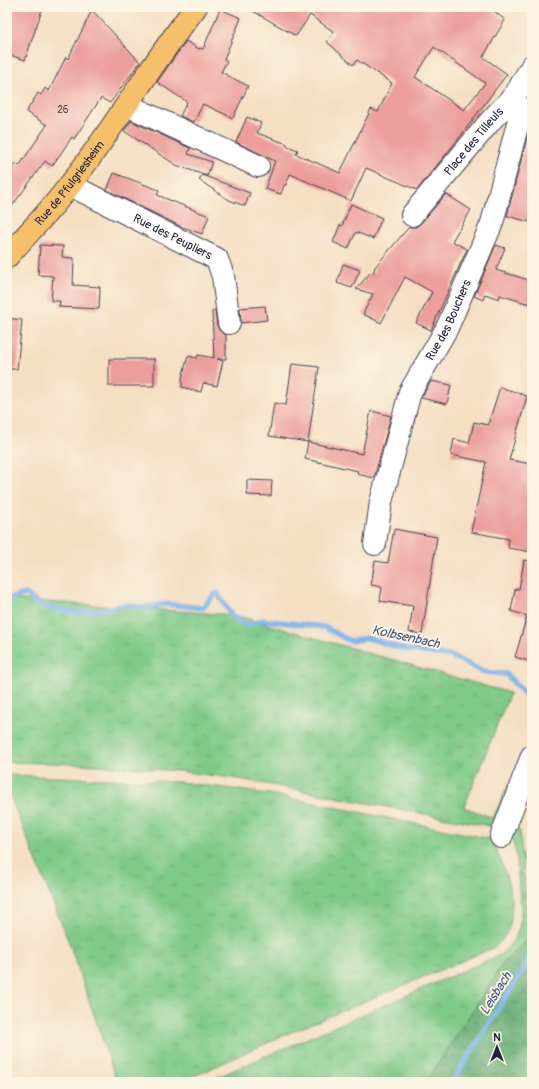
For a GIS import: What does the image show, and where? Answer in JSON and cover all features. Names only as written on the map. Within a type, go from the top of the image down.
[{"type":"main road","name":"Rue de Pfulgriesheim","points":[[7,256],[49,211],[70,185],[127,105],[173,36],[196,7]]},
{"type":"street","name":"Place des Tilleuls","points":[[412,215],[492,119],[515,95],[532,66]]},
{"type":"street","name":"Rue des Bouchers","points":[[375,544],[381,502],[410,392],[448,328],[492,224],[519,119],[515,95]]},
{"type":"street","points":[[127,105],[258,166]]},
{"type":"street","name":"Rue des Peupliers","points":[[70,185],[217,259],[223,276],[229,322]]},
{"type":"street","points":[[501,837],[532,756]]},
{"type":"green space","points":[[7,599],[234,615],[510,693],[464,807],[493,818],[509,784],[519,789],[504,830],[239,779],[179,771],[81,764],[7,762]]},
{"type":"green space","points":[[7,775],[179,782],[270,794],[491,839],[503,865],[511,896],[512,911],[510,925],[504,938],[493,948],[289,1033],[181,1082],[117,1082],[70,945],[7,788]]},
{"type":"green space","points":[[509,826],[520,831],[529,938],[505,961],[426,1082],[206,1082],[500,955],[515,937],[519,927],[521,915],[517,861]]},
{"type":"green space","points":[[529,938],[532,943],[532,1082],[426,1082],[505,961]]},
{"type":"building","points":[[7,7],[43,7],[25,60],[7,54]]},
{"type":"building","points":[[246,7],[489,7],[505,20],[483,57],[507,74],[459,138],[417,190],[366,168],[351,201],[290,174],[281,194],[265,189],[275,161],[236,142],[247,117],[261,123],[257,133],[287,144],[287,146],[298,150],[296,154],[340,173],[371,109],[378,112],[392,83],[357,60],[353,65],[327,42],[334,32],[310,15],[296,36]],"holes":[[[434,47],[485,83],[464,110],[415,77]]]},
{"type":"building","points":[[220,9],[241,18],[224,59],[227,61],[221,72],[248,86],[233,118],[203,104],[194,122],[180,116],[187,102],[157,82],[186,41],[199,49],[203,49]]},
{"type":"building","points":[[92,10],[140,62],[110,103],[101,98],[74,139],[72,137],[52,166],[45,161],[7,213],[7,174],[15,163],[19,166],[47,125],[26,112],[38,93],[41,95],[45,88],[49,91],[66,57],[68,59]]},
{"type":"building","points":[[531,117],[532,214],[530,222],[507,216]]},
{"type":"building","points":[[131,121],[190,148],[188,154],[212,162],[207,176],[176,165],[124,131]]},
{"type":"building","points":[[114,173],[159,190],[157,195],[209,216],[202,234],[180,226],[107,190]]},
{"type":"building","points":[[202,175],[250,193],[245,206],[229,200],[199,180]]},
{"type":"building","points":[[446,194],[471,210],[452,241],[467,249],[431,330],[416,323],[432,292],[405,277],[381,323],[363,314],[373,294],[356,289],[370,273],[373,274],[375,267],[409,227],[416,227],[421,223]]},
{"type":"building","points":[[351,204],[382,218],[373,239],[356,232],[348,249],[333,242],[340,225],[342,226]]},
{"type":"building","points":[[40,245],[63,246],[62,257],[74,258],[73,285],[100,287],[99,309],[59,307],[60,301],[51,301],[53,276],[38,275]]},
{"type":"building","points":[[496,245],[505,248],[496,270],[532,281],[532,302],[529,301],[529,304],[500,295],[499,299],[485,294],[483,300],[474,296]]},
{"type":"building","points":[[343,264],[360,270],[352,288],[337,283]]},
{"type":"building","points":[[265,306],[267,320],[241,323],[240,308]]},
{"type":"building","points":[[215,310],[219,330],[226,335],[226,359],[217,359],[223,361],[217,386],[203,383],[201,392],[182,387],[182,378],[188,356],[197,358],[198,355],[214,358],[212,311]]},
{"type":"building","points":[[7,318],[22,320],[17,369],[7,369]]},
{"type":"building","points":[[109,359],[154,359],[154,386],[109,386]]},
{"type":"building","points":[[292,364],[319,367],[308,442],[269,436],[274,403],[286,405]]},
{"type":"building","points":[[431,381],[451,385],[447,404],[421,398]]},
{"type":"building","points":[[500,387],[527,396],[509,460],[532,464],[532,552],[508,548],[509,539],[471,532],[486,462],[451,455],[454,439],[469,443],[474,422],[488,425]]},
{"type":"building","points":[[371,411],[391,416],[374,478],[357,474],[358,471],[305,459],[308,442],[362,454]]},
{"type":"building","points":[[247,480],[272,481],[271,496],[247,495]]},
{"type":"building","points":[[394,529],[437,537],[422,634],[409,632],[413,606],[380,601],[382,587],[371,585],[375,561],[388,563]]},
{"type":"building","points":[[524,560],[532,561],[532,662],[515,657],[527,616],[511,611],[515,589],[519,589]]},
{"type":"waterway","name":"Kolbsenbach","points":[[7,599],[26,594],[41,606],[78,613],[128,605],[142,608],[166,604],[203,608],[217,593],[233,617],[247,625],[262,620],[324,627],[350,641],[368,638],[404,649],[451,656],[484,672],[506,674],[527,696],[532,697]]},
{"type":"waterway","name":"Leisbach","points":[[452,1082],[532,956]]}]
